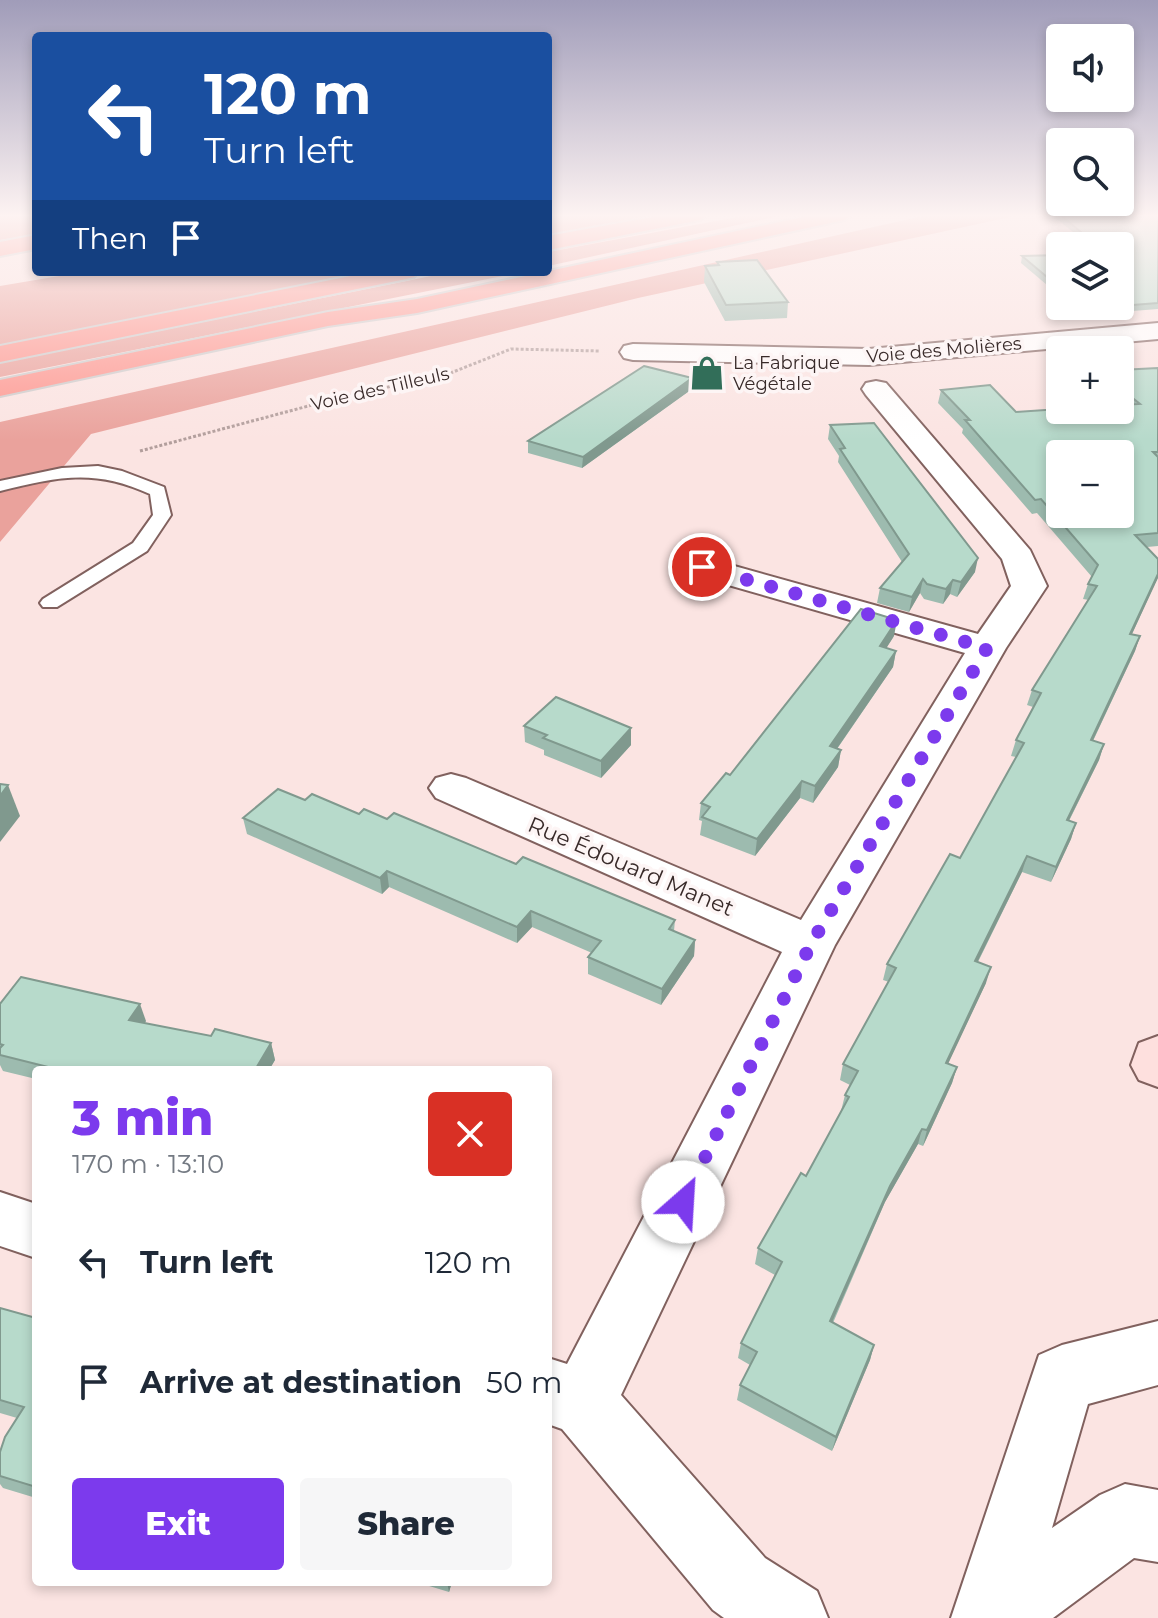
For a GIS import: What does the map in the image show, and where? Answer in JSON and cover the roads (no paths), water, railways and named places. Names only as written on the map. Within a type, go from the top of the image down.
[{"type":"highway","points":[[0,354],[319,290]]},
{"type":"highway","points":[[0,388],[328,319],[417,306],[494,290]]},
{"type":"highway","points":[[0,403],[358,327],[417,306]]},
{"type":"street","name":"Voie des Molières","points":[[633,352],[869,357],[1158,331]]},
{"type":"street","points":[[790,1618],[739,1584],[565,1397],[811,944],[987,648],[1029,586],[1018,557],[876,389]]},
{"type":"street","points":[[702,567],[987,648]]},
{"type":"street","name":"Rue Édouard Manet","points":[[451,788],[811,944]]},
{"type":"street","points":[[1158,1058],[1158,1065]]},
{"type":"street","points":[[0,1219],[32,1230]]},
{"type":"street","points":[[990,1618],[1062,1378],[1158,1353]]},
{"type":"street","points":[[990,1618],[1125,1520],[1158,1526]]},
{"type":"lane","points":[[0,486],[76,469],[127,475],[158,491],[162,515],[140,547],[50,603]]},
{"type":"place","name":"La Fabrique Végétale","points":[[707,373]]}]
